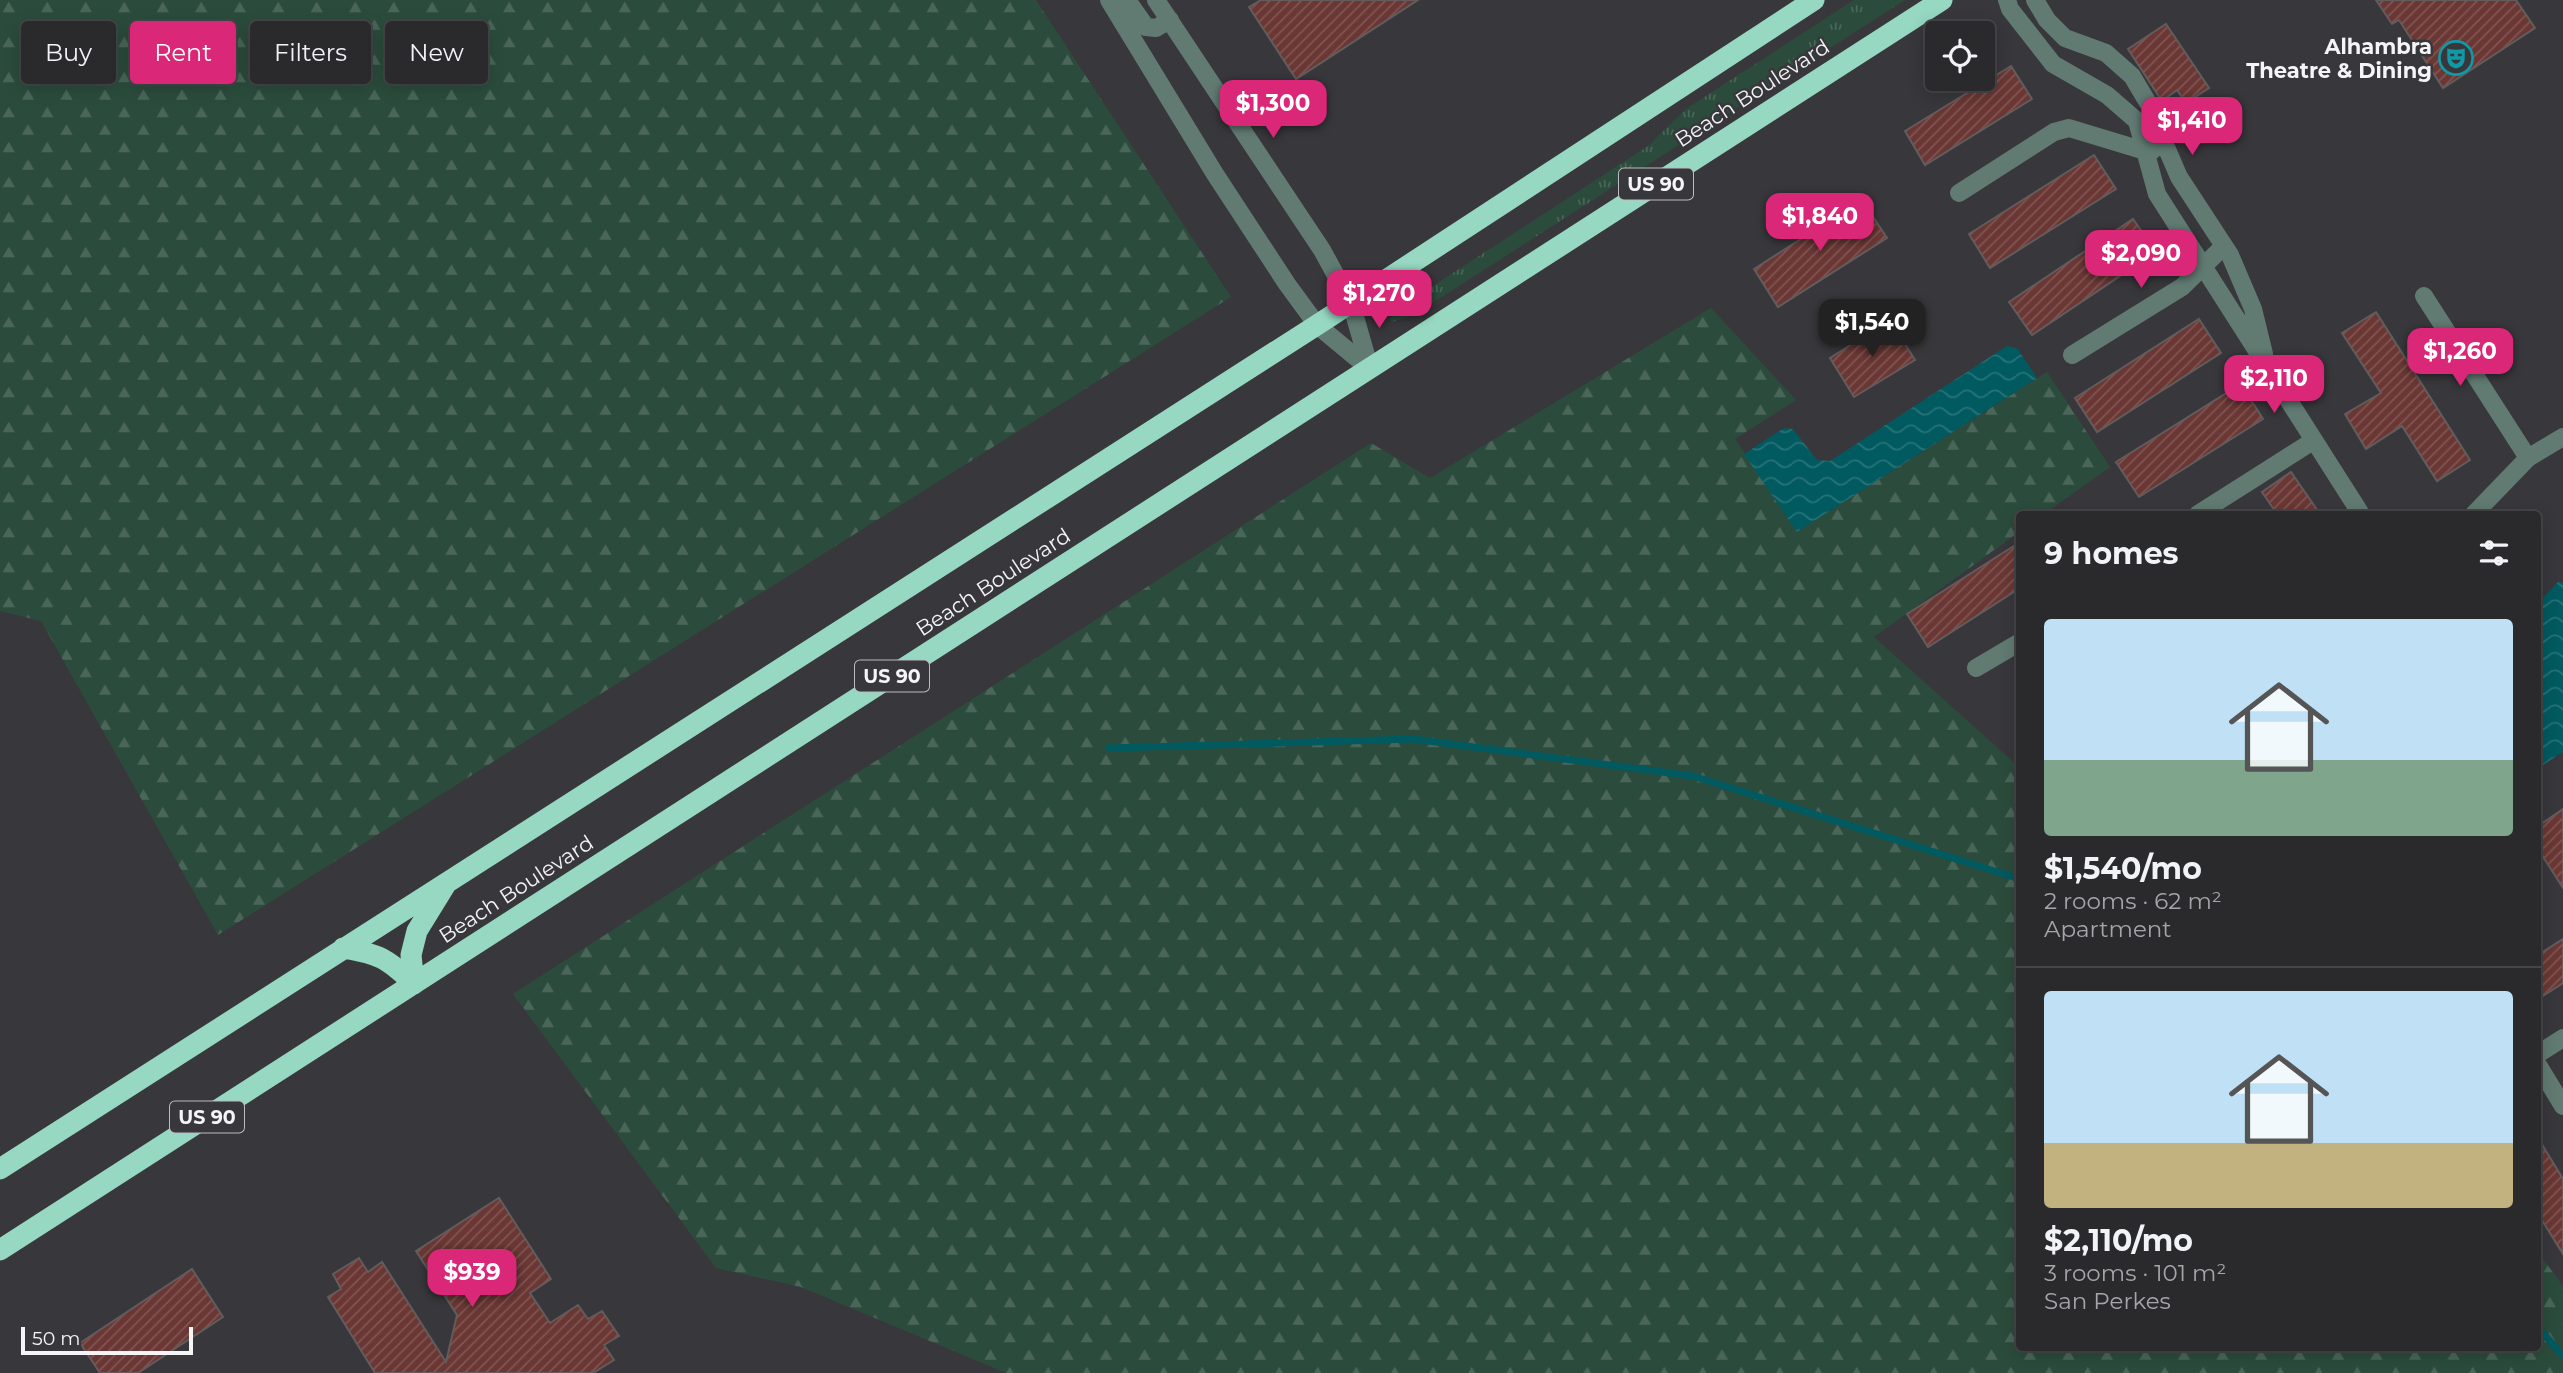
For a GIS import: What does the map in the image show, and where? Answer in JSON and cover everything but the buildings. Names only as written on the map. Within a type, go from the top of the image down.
[{"type":"highway","points":[[0,1168],[1317,325],[1814,0]]},
{"type":"highway","name":"Beach Boulevard","points":[[0,1250],[1942,0]]},
{"type":"highway","points":[[414,984],[411,955],[417,931],[449,879]]},
{"type":"highway","points":[[343,948],[373,953],[393,963],[414,984]]},
{"type":"street","points":[[1109,0],[1215,174],[1280,274],[1317,325],[1370,369]]},
{"type":"street","points":[[1127,0],[1146,27],[1156,28],[1170,20]]},
{"type":"street","points":[[1156,0],[1322,250],[1351,303],[1370,369]]},
{"type":"street","points":[[2007,0],[2012,12],[2053,64],[2107,95],[2137,121],[2157,194],[2359,511]]},
{"type":"street","points":[[2035,0],[2047,20],[2065,38],[2106,53],[2132,76],[2157,118],[2179,177],[2224,246],[2253,309],[2267,368]]},
{"type":"street","points":[[1959,193],[2054,132],[2069,128],[2146,151],[2167,148]]},
{"type":"street","points":[[2073,355],[2182,287],[2224,246]]},
{"type":"street","points":[[2424,296],[2528,458]]},
{"type":"street","points":[[2477,511],[2528,458],[2563,437]]},
{"type":"street","points":[[2224,508],[2313,441]]},
{"type":"street","points":[[1976,668],[2016,644]]},
{"type":"street","points":[[2541,1052],[2563,1038]]},
{"type":"street","points":[[2541,1070],[2563,1105]]},
{"type":"green space","points":[[0,0],[1036,0],[1231,297],[218,935],[41,621],[0,611]]},
{"type":"green space","points":[[1854,0],[1905,0],[1412,316],[1392,322],[1390,320],[1396,310],[1648,146],[1686,109]]},
{"type":"green space","points":[[1711,308],[1796,400],[1735,439],[1797,532],[2047,372],[2110,467],[2048,511],[2016,511],[2016,534],[1874,637],[2016,764],[2016,1351],[2541,1351],[2541,1256],[2563,1286],[2563,1373],[1006,1373],[801,1287],[716,1268],[513,994],[1371,443],[1430,478]]},
{"type":"water","points":[[2007,346],[2017,348],[2037,378],[1797,532],[1744,454],[1784,428],[1793,429],[1817,460],[1830,461]]},
{"type":"water","points":[[2559,581],[2563,583],[2563,752],[2541,766],[2541,600]]},
{"type":"waterway","points":[[1109,748],[1413,739],[1693,776],[2016,878]]},
{"type":"waterway","points":[[2541,1330],[2563,1356]]},
{"type":"place","name":"Alhambra Theatre & Dining","points":[[2456,58]]}]
